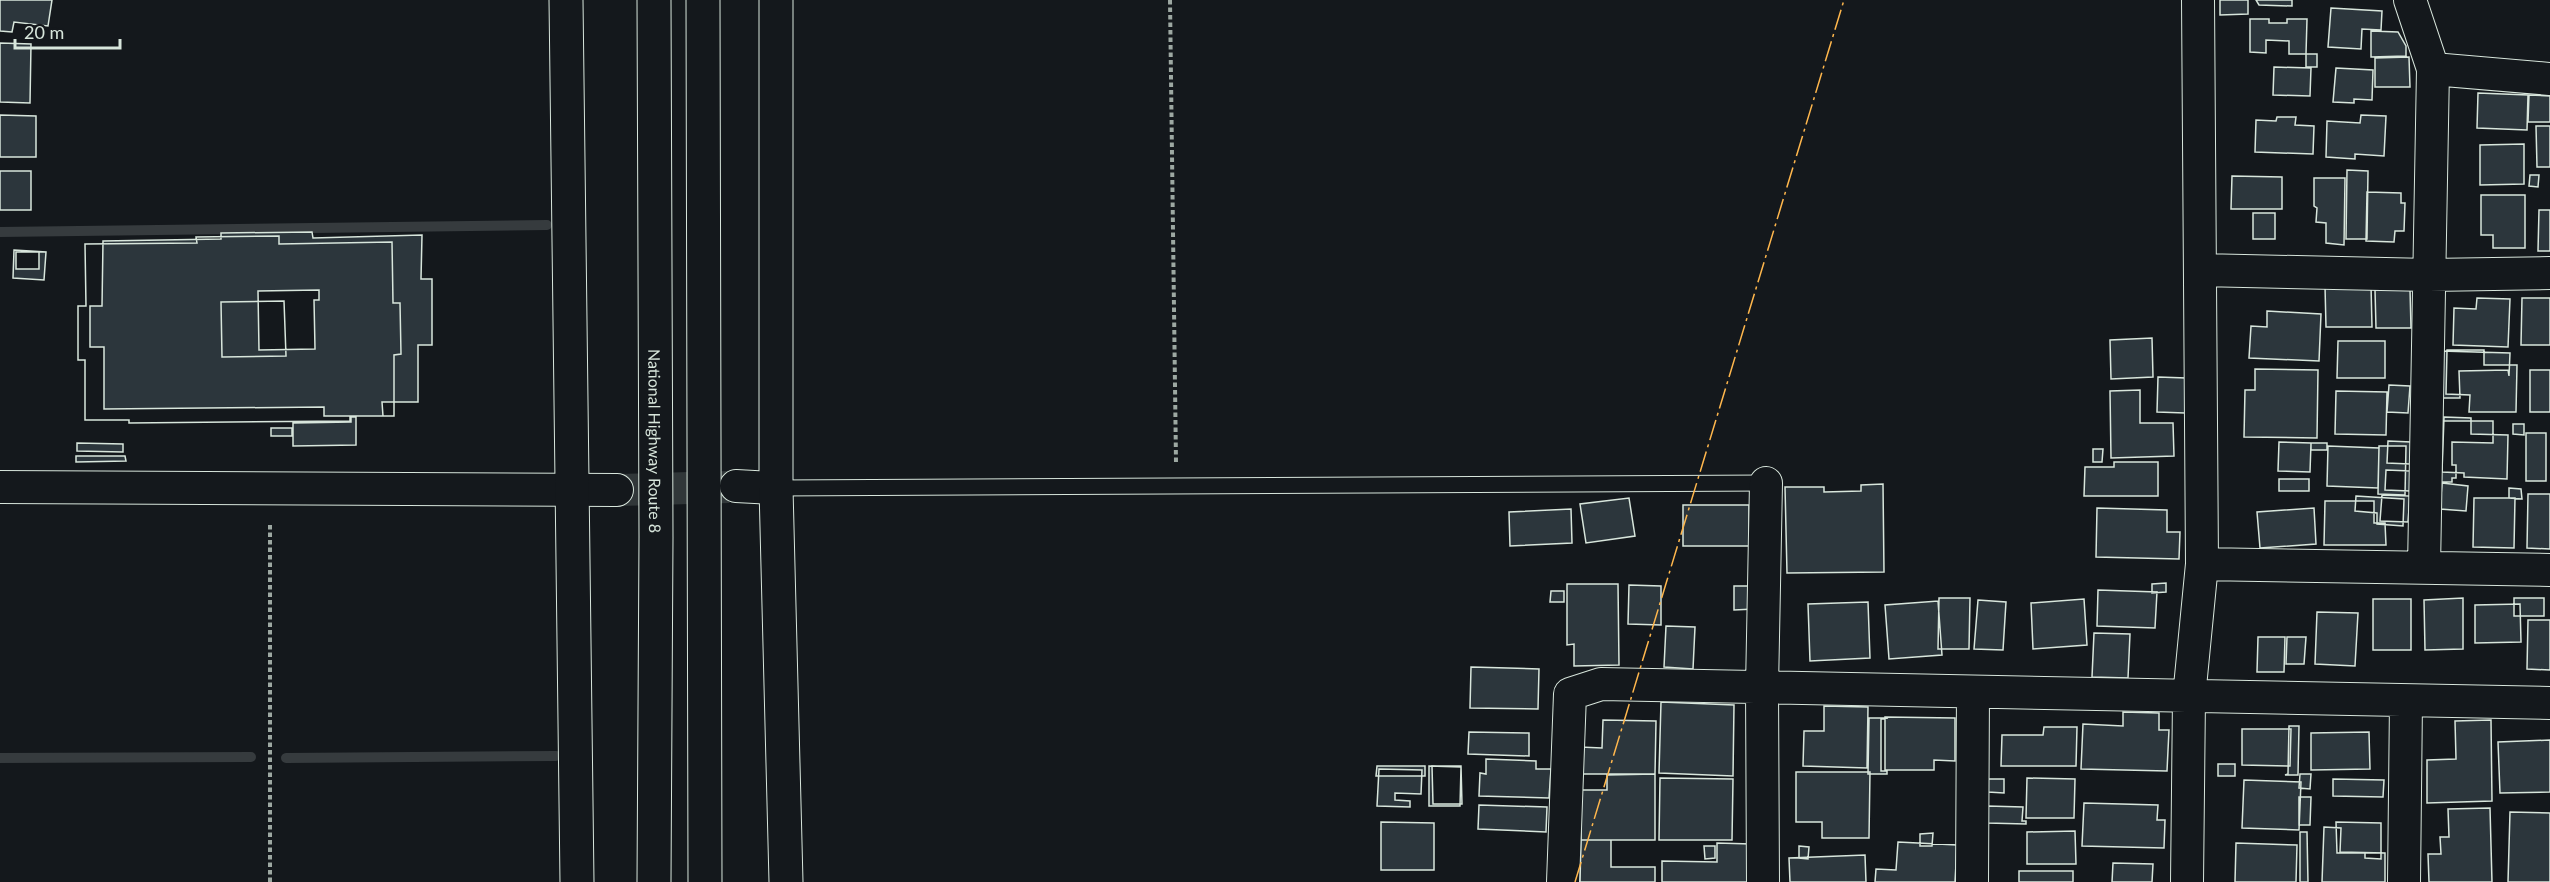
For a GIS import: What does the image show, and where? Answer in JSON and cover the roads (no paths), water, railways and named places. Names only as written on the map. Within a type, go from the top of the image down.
[{"type":"highway","points":[[566,0],[577,882]]},
{"type":"highway","name":"National Highway Route 8","points":[[654,0],[656,514],[654,882]]},
{"type":"highway","points":[[703,0],[705,882]]},
{"type":"highway","points":[[776,0],[776,488],[786,882]]},
{"type":"street","points":[[2187,882],[2189,697],[2202,564],[2198,0]]},
{"type":"street","points":[[2409,0],[2433,69],[2424,568]]},
{"type":"street","points":[[2433,69],[2550,78]]},
{"type":"street","points":[[2200,270],[2430,275],[2550,273]]},
{"type":"street","points":[[1763,882],[1762,688],[1766,483]]},
{"type":"street","points":[[736,486],[776,488]]},
{"type":"street","points":[[0,487],[617,490]]},
{"type":"street","points":[[2202,564],[2550,570]]},
{"type":"street","points":[[1563,882],[1570,694],[1601,684],[2550,704]]},
{"type":"street","points":[[1972,882],[1973,692]]},
{"type":"street","points":[[2404,882],[2406,701]]},
{"type":"lane","points":[[776,488],[1766,483]]},
{"type":"waterway","points":[[0,232],[547,225]]},
{"type":"waterway","points":[[286,758],[556,756]]},
{"type":"waterway","points":[[0,758],[251,757]]},
{"type":"tunnel","points":[[617,490],[729,487]]}]
